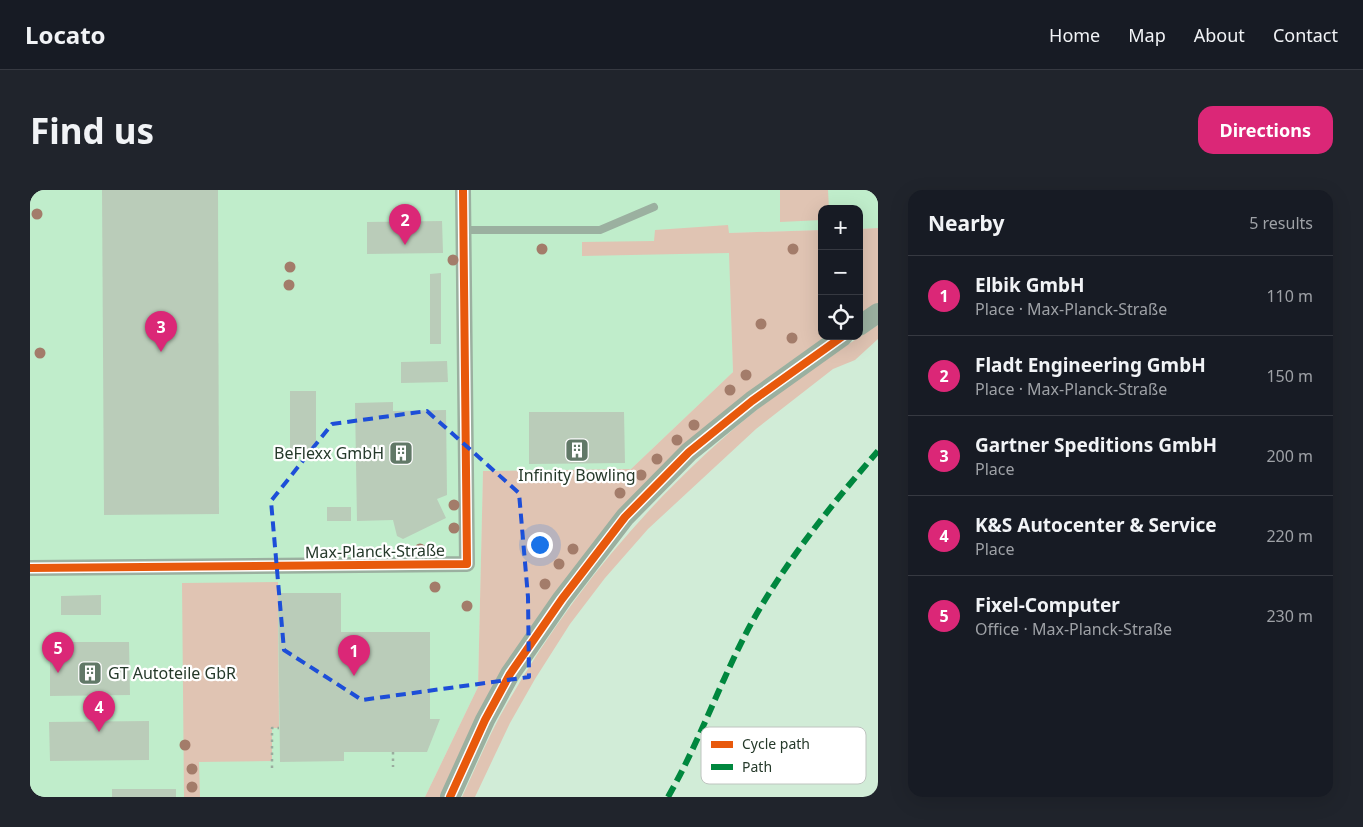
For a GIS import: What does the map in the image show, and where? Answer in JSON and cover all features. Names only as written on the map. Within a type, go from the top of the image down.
[{"type":"street","name":"Max-Planck-Straße","points":[[30,568],[467,564],[463,190]]},
{"type":"street","points":[[863,323],[878,313]]},
{"type":"street","points":[[450,797],[485,720],[510,674],[562,599],[625,518],[689,452],[760,396],[837,340]]},
{"type":"lane","points":[[463,230],[600,230],[654,207]]},
{"type":"path","points":[[272,768],[272,728],[279,728]]},
{"type":"path","points":[[393,752],[393,767]]},
{"type":"highlighted area","points":[[427,411],[519,493],[528,597],[529,677],[362,700],[284,650],[271,501],[332,424]]},
{"type":"shaded area","points":[[30,190],[878,190],[878,228],[863,229],[863,205],[818,205],[818,230],[729,233],[733,372],[631,469],[483,471],[478,687],[425,797],[30,797]]},
{"type":"shaded area","points":[[780,190],[828,190],[829,205],[818,205],[818,220],[780,222]]},
{"type":"shaded area","points":[[728,225],[729,233],[818,230],[818,340],[822,340],[784,366],[713,422],[613,521],[443,797],[425,797],[478,687],[483,471],[631,469],[733,372],[729,253],[582,256],[582,242],[654,241],[655,230]]},
{"type":"shaded area","points":[[878,228],[878,303],[863,313],[863,250],[863,229]]},
{"type":"shaded area","points":[[878,325],[878,339],[855,360],[833,369],[756,429],[648,529],[605,578],[570,624],[535,679],[510,723],[475,797],[462,797],[495,725],[534,659],[562,617],[624,538],[693,465],[730,432],[769,400],[836,352],[855,340],[863,340],[863,335]]},
{"type":"shaded area","points":[[278,582],[279,728],[272,728],[272,761],[199,762],[200,797],[184,797],[182,583]]},
{"type":"building","points":[[102,190],[218,190],[219,514],[104,515]]},
{"type":"building","points":[[442,221],[443,253],[367,254],[367,222]]},
{"type":"building","points":[[441,273],[441,344],[430,344],[430,274]]},
{"type":"building","points":[[447,361],[448,382],[401,383],[401,362]]},
{"type":"building","points":[[290,391],[316,391],[316,455],[290,455]]},
{"type":"building","name":"BeFlexx GmbH","points":[[393,402],[393,411],[446,410],[447,495],[437,499],[446,518],[403,539],[397,536],[393,520],[357,521],[355,403]]},
{"type":"building","name":"Infinity Bowling","points":[[529,412],[624,412],[625,463],[529,464]]},
{"type":"building","points":[[327,507],[351,507],[351,521],[327,521]]},
{"type":"building","points":[[278,593],[341,593],[341,632],[430,632],[430,719],[440,719],[427,752],[344,752],[344,761],[280,762]]},
{"type":"building","points":[[101,595],[101,615],[61,615],[61,596]]},
{"type":"building","name":"GT Autoteile GbR","points":[[72,642],[129,642],[130,695],[50,696],[50,651],[73,651]]},
{"type":"building","points":[[149,721],[149,760],[50,761],[49,722]]},
{"type":"building","points":[[112,789],[176,789],[176,797],[112,797]]},
{"type":"marked path","points":[[702,727],[752,622],[780,577],[810,534],[878,451]]},
{"type":"marked path","points":[[668,797],[680,776],[701,730]]},
{"type":"cycle path","points":[[30,568],[467,564],[463,190]]},
{"type":"cycle path","points":[[450,797],[485,720],[510,674],[562,599],[625,517],[689,452],[752,401],[837,340]]},
{"type":"place","name":"Fladt Engineering GmbH","points":[[405,245]]},
{"type":"place","name":"Gartner Speditions GmbH","points":[[161,352]]},
{"type":"place","name":"Infinity Bowling","points":[[577,450]]},
{"type":"place","name":"BeFlexx GmbH","points":[[401,453]]},
{"type":"place","name":"Fixel-Computer","points":[[58,673]]},
{"type":"place","name":"GT Autoteile GbR","points":[[90,673]]},
{"type":"place","name":"Elbik GmbH","points":[[354,676]]},
{"type":"place","name":"K&S Autocenter & Service","points":[[99,732]]}]
